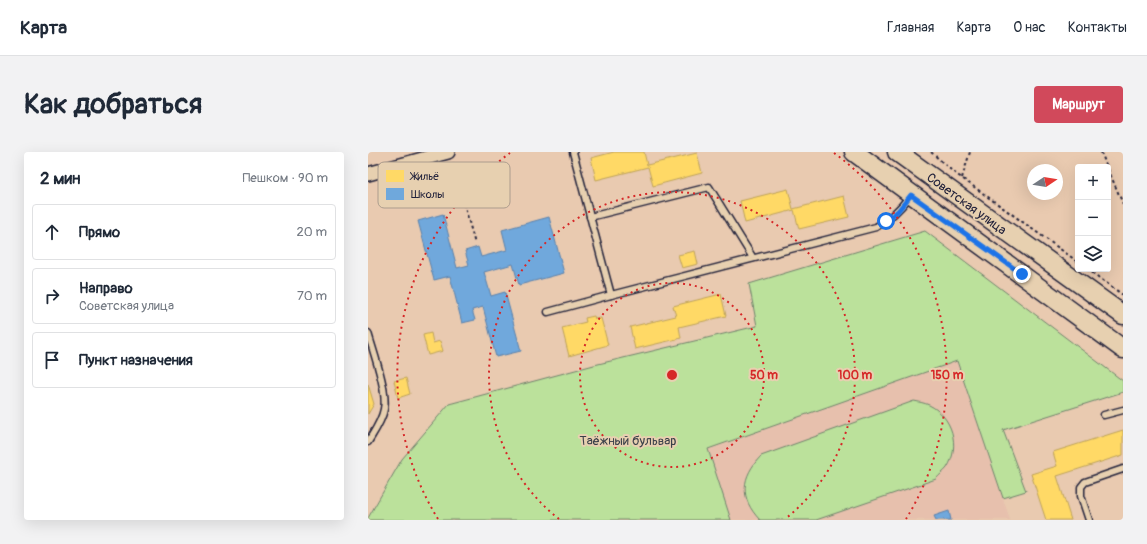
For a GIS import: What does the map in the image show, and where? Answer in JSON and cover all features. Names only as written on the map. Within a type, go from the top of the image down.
[{"type":"street","name":"Советская улица","points":[[854,152],[1123,349]]},
{"type":"street","name":"Советская улица","points":[[897,152],[1123,314]]},
{"type":"street","points":[[423,162],[450,156]]},
{"type":"street","points":[[368,174],[378,172]]},
{"type":"street","points":[[1022,274],[1036,253]]},
{"type":"lane","points":[[573,152],[611,295]]},
{"type":"lane","points":[[590,217],[709,187],[753,258]]},
{"type":"lane","points":[[548,312],[876,227],[898,211],[911,195]]},
{"type":"lane","points":[[368,333],[385,394],[385,408],[380,421],[368,442]]},
{"type":"lane","points":[[1104,415],[1123,410]]},
{"type":"lane","points":[[1089,520],[1081,496],[1081,487],[1085,482],[1123,469]]},
{"type":"path","points":[[931,152],[962,178],[1075,260]]},
{"type":"path","points":[[962,178],[970,152]]},
{"type":"path","points":[[1101,152],[1106,164]]},
{"type":"path","points":[[1111,175],[1123,204]]},
{"type":"path","points":[[465,208],[475,244]]},
{"type":"path","points":[[1092,272],[1123,295]]},
{"type":"shaded area","points":[[957,360],[1010,520],[731,520],[708,450]]},
{"type":"green space","name":"Таёжный бульвар","points":[[925,231],[1123,381],[1123,392],[1003,430],[1026,491],[1003,498],[957,361],[708,449],[731,520],[368,520],[402,459],[449,404],[594,365],[757,326],[749,284]]},
{"type":"green space","points":[[914,401],[927,404],[937,410],[943,416],[952,432],[954,441],[951,459],[947,468],[936,479],[816,520],[760,520],[753,512],[748,504],[746,496],[746,480],[754,464],[761,456]]},
{"type":"building: Жильё","points":[[614,152],[644,152],[647,165],[697,153],[702,173],[653,186],[648,167],[596,180],[591,158]]},
{"type":"building: Жильё","points":[[788,189],[793,209],[844,196],[849,217],[799,229],[794,210],[745,223],[740,201]]},
{"type":"building: Жильё","points":[[695,251],[698,264],[682,268],[678,255]]},
{"type":"building: Жильё","points":[[721,294],[726,316],[679,327],[681,338],[635,349],[630,327],[676,316],[673,306]]},
{"type":"building: Жильё","points":[[594,316],[595,319],[601,318],[608,345],[569,356],[562,328],[586,322],[585,318]]},
{"type":"building: Жильё","points":[[431,333],[433,343],[440,341],[443,351],[428,355],[423,335]]},
{"type":"building: Жильё","points":[[406,378],[410,394],[398,398],[394,381]]},
{"type":"building: Жильё","points":[[368,384],[374,404],[368,414]]},
{"type":"building: Жильё","points":[[1123,430],[1123,455],[1057,476],[1071,520],[1046,520],[1031,474],[1057,466],[1053,452]]},
{"type":"building: Школы","points":[[443,214],[457,268],[469,265],[465,251],[478,247],[481,257],[507,250],[502,230],[549,217],[564,273],[519,285],[513,264],[484,272],[491,296],[505,292],[521,351],[496,357],[483,307],[472,310],[475,320],[462,323],[450,276],[434,280],[418,221]]},
{"type":"building: Школы","points":[[949,511],[951,520],[936,520],[934,516]]},
{"type":"route","points":[[886,221],[898,211],[911,195],[1022,274]]}]
